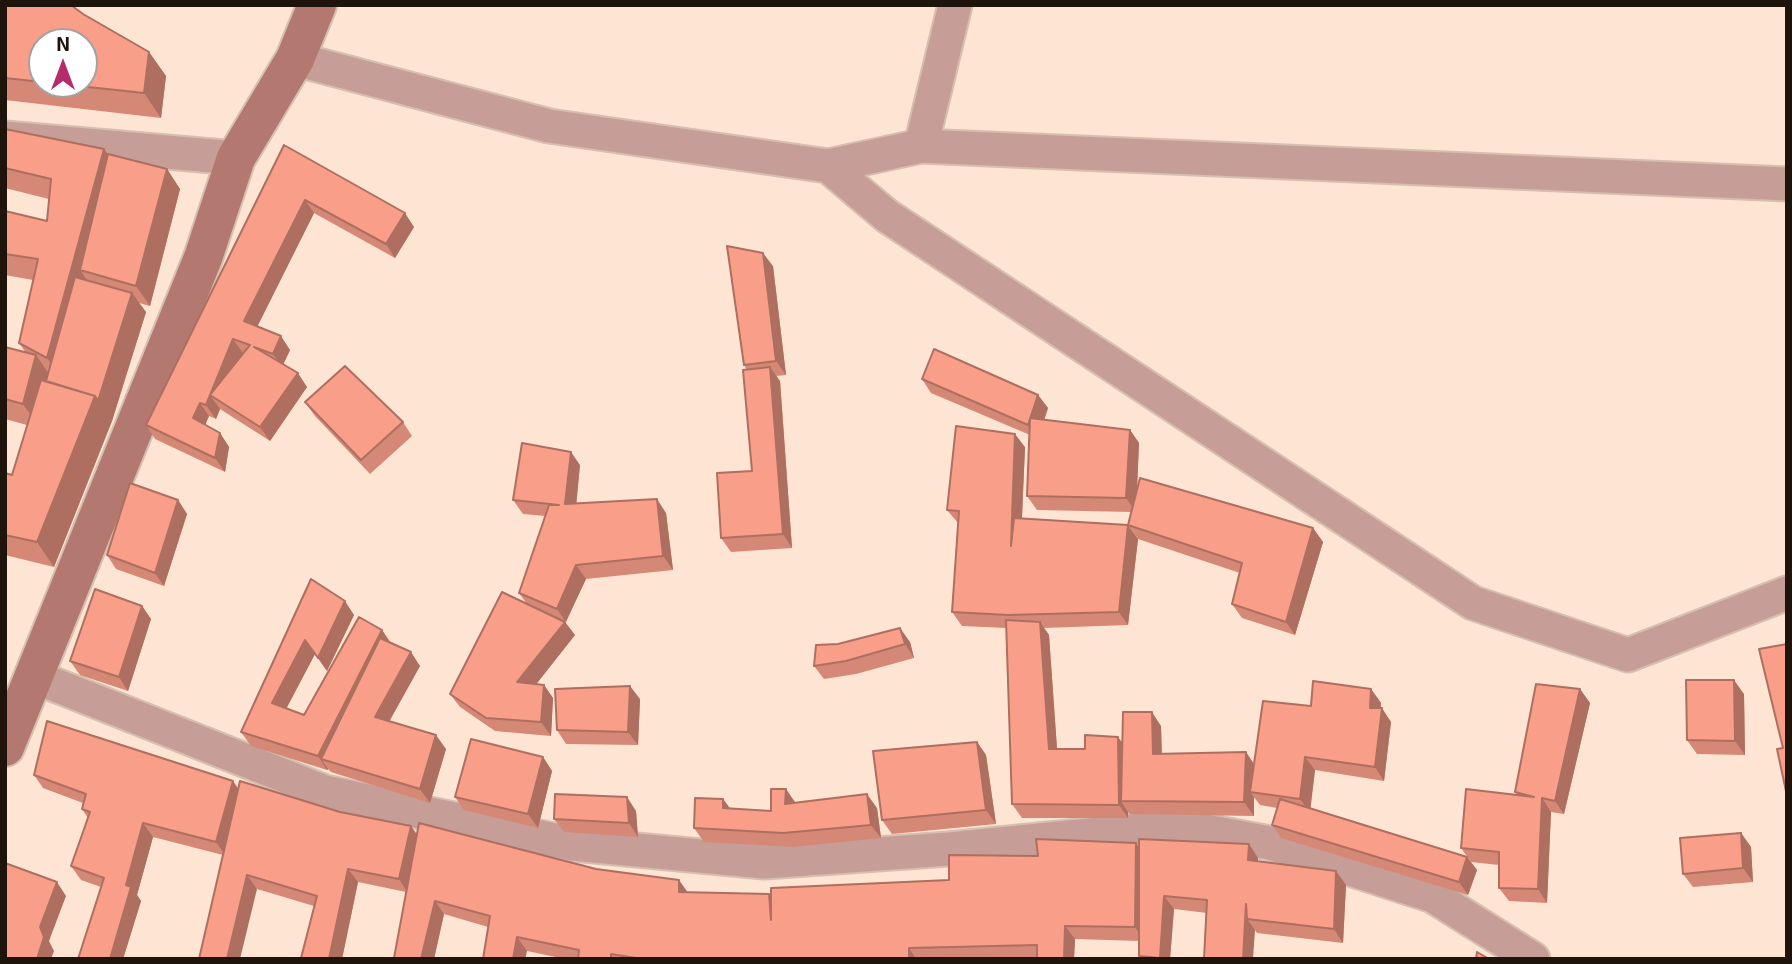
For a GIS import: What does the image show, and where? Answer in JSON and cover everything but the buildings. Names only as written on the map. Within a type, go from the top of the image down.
[{"type":"street","points":[[5,747],[203,258],[236,158],[295,59],[317,5]]},
{"type":"street","points":[[921,146],[955,5]]},
{"type":"street","points":[[295,59],[549,126],[828,166],[921,146],[1787,184]]},
{"type":"street","points":[[5,138],[236,158]]},
{"type":"street","points":[[828,166],[887,216],[1473,603],[1628,655],[1787,593]]},
{"type":"street","points":[[35,677],[325,792],[573,844],[764,862],[949,849],[1179,826],[1270,843],[1433,896],[1533,959]]}]
